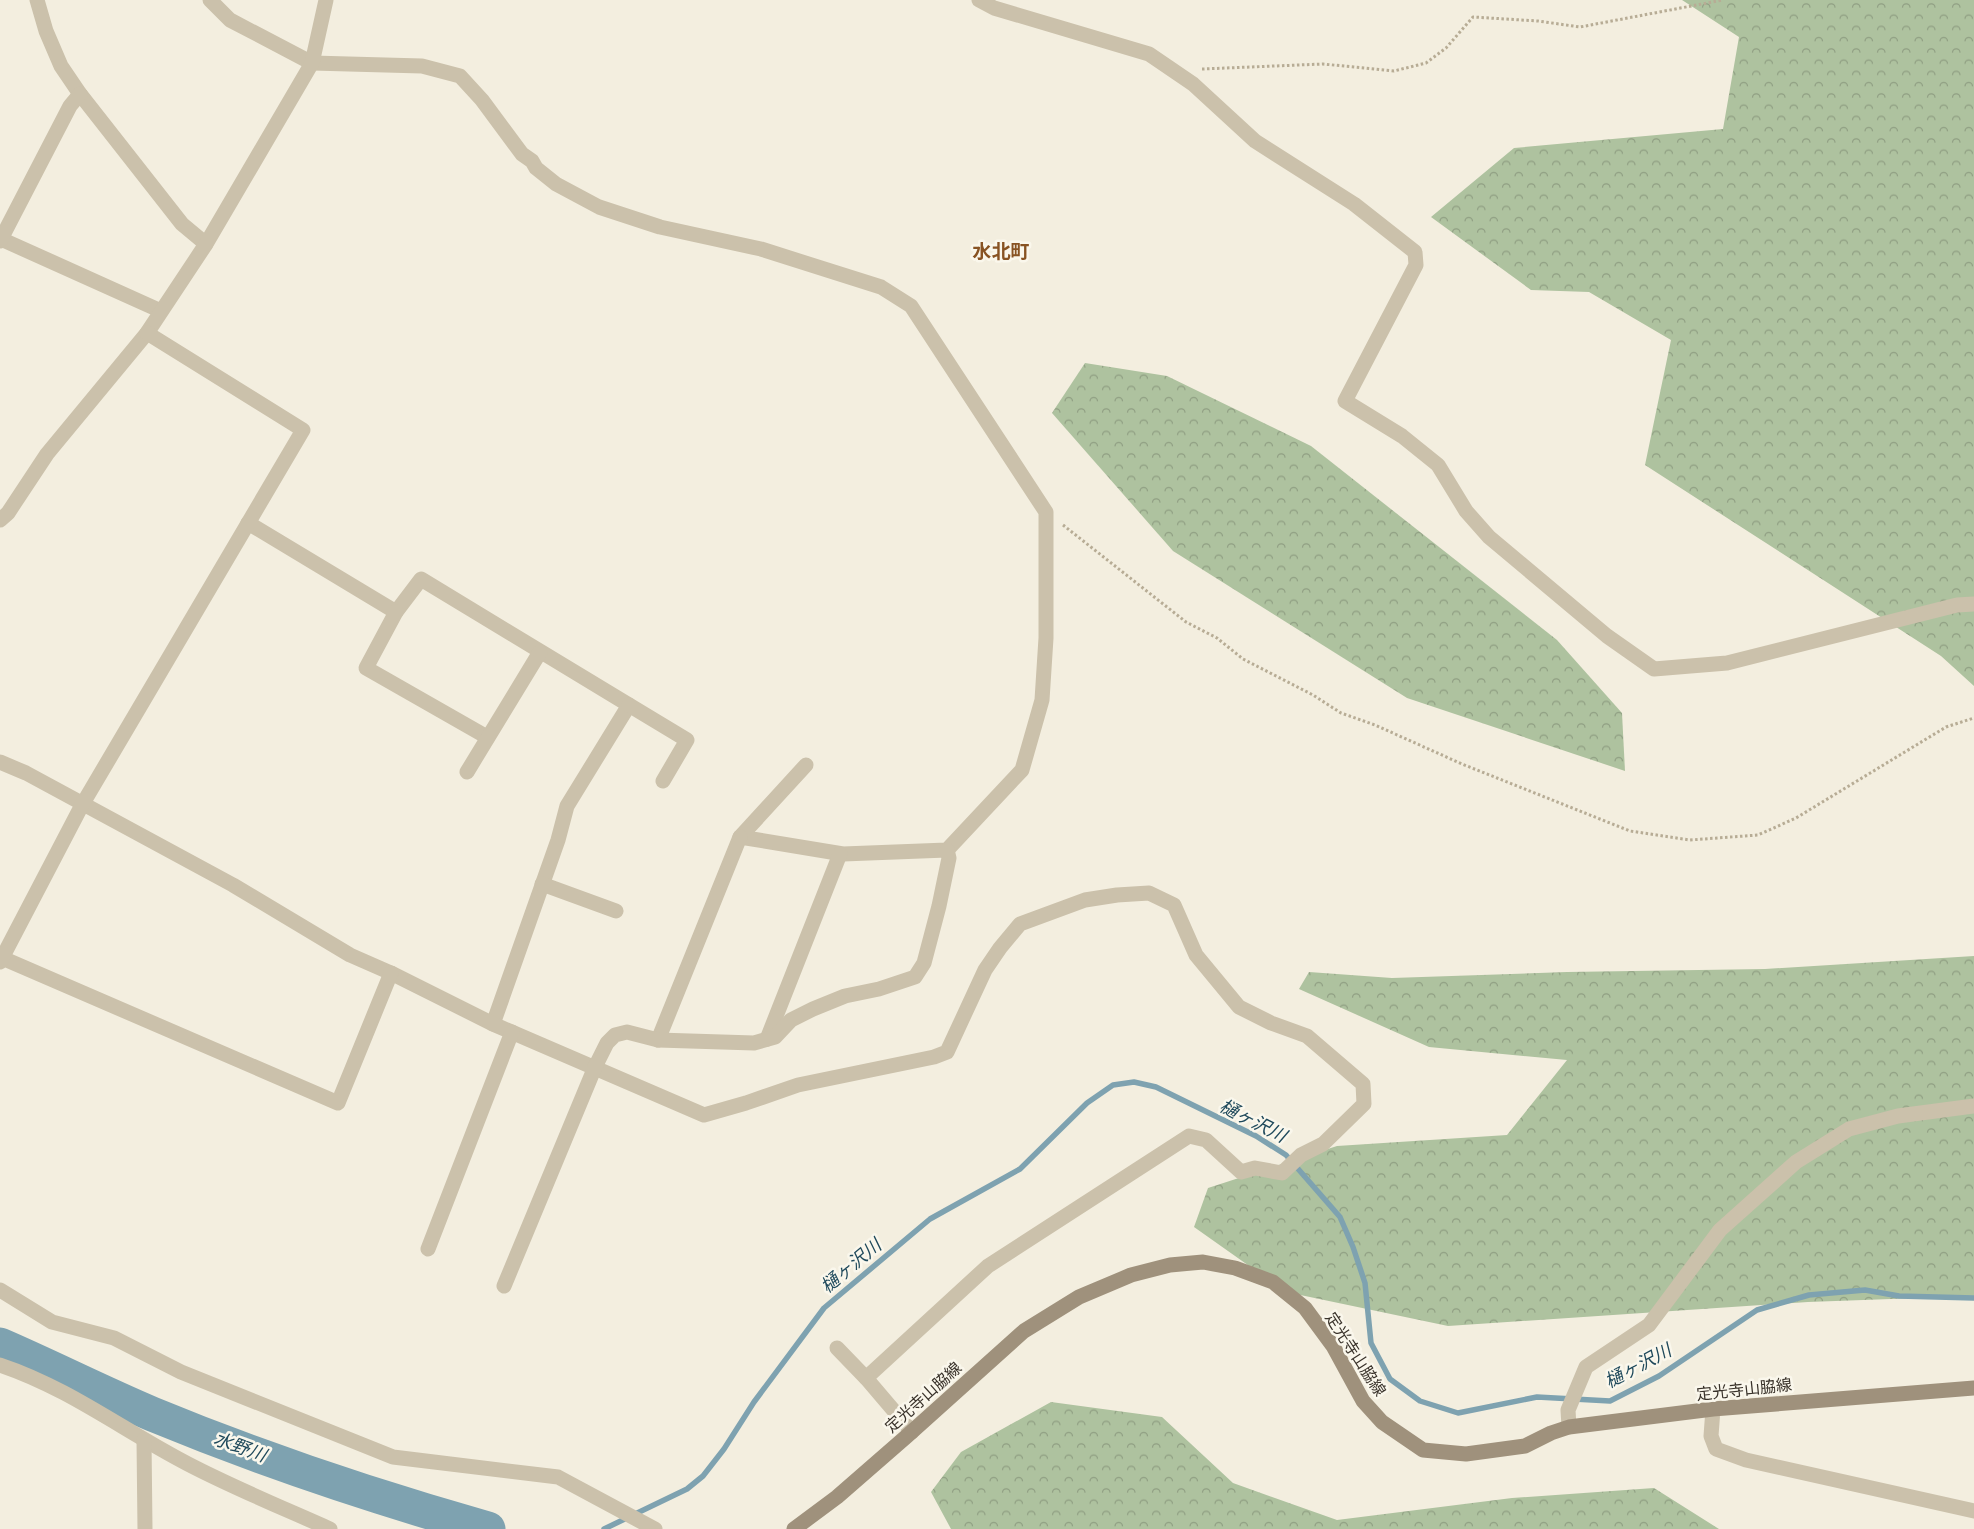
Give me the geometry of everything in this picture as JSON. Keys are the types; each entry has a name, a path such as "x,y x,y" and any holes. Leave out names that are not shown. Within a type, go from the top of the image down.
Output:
{"main road":[{"name":"定光寺山脇線","path":"794,1529 837,1497 1024,1331 1079,1297 1131,1275 1170,1265 1203,1262 1235,1268 1273,1282 1298,1303 1333,1346 1363,1401 1382,1422 1423,1450 1466,1454 1525,1446 1551,1433 1569,1427 1713,1409 1974,1388"}],"street":[{"path":"37,0 46,31 61,66 80,94 182,224 206,244"},
{"path":"210,0 230,20 312,63 422,66 460,76 482,100 522,154 532,161 536,168 556,184 599,207 660,227 761,249 881,287 911,306 1046,512 1046,638 1042,700 1022,770 947,850 840,854 740,837"},
{"path":"0,520 8,513 47,454 147,333 206,244 312,63 326,0"},
{"path":"979,0 994,8 1149,54 1175,70 1255,141 1354,204 1415,252 1416,265 1345,401 1402,436 1438,464 1466,510 1488,537 1607,636 1654,669 1726,663 1957,605 1974,604"},
{"path":"80,94 70,106 0,240 160,311"},
{"path":"147,333 303,430 82,805 1,960 338,1103 391,972"},
{"path":"248,523 396,612"},
{"path":"488,737 366,668 396,612 420,579 687,740 662,781"},
{"path":"467,772 540,652"},
{"path":"493,1024 558,840 567,806 629,705"},
{"path":"0,762 233,885 350,955 391,972 493,1024 704,1114 746,1103 798,1085 934,1057 947,1052 985,970 1020,924 1085,900 1149,893 1174,904 1196,955 1239,1007 1272,1023 1307,1036 1363,1084 1364,1104 1323,1144 1300,1155 1282,1173 1256,1168 1241,1172 1206,1140 1189,1136 988,1266 866,1378"},
{"path":"658,1040 740,837 806,765"},
{"path":"504,1286 595,1068 607,1043 615,1035 627,1032 658,1040 716,1044 754,1043 775,1037 791,1020 845,996 879,989 915,977 924,963 939,906 949,858 947,850"},
{"path":"767,1040 840,854"},
{"path":"542,884 616,911"},
{"path":"428,1248 512,1032"},
{"path":"1569,1427 1568,1410 1578,1380 1586,1367 1649,1325 1720,1230 1796,1162 1849,1129 1898,1116 1974,1106"},
{"path":"0,1290 52,1322 114,1338 182,1372 393,1457 558,1477 653,1527"},
{"path":"837,1348 866,1378 912,1432"},
{"path":"0,1365 36,1378 87,1403 144,1440 189,1465 330,1529"},
{"path":"1713,1409 1711,1436 1716,1449 1746,1460 1974,1511"},
{"path":"144,1440 146,1529"}],"path":[{"path":"1175,70 1323,64 1394,71 1426,63 1446,48 1473,18 1538,21 1580,27 1723,0"},
{"path":"1046,512 1186,622 1217,638 1243,658 1313,695 1341,713 1375,725 1462,764 1630,831 1690,840 1758,834 1796,818 1946,727 1974,718"}],"green space":[{"path":"1682,0 1974,0 1974,686 1941,656 1645,465 1671,340 1589,292 1531,290 1431,217 1514,148 1723,129 1739,37"},
{"path":"1085,363 1167,376 1311,446 1557,640 1622,713 1625,771 1407,698 1173,551 1052,413"},
{"path":"1974,956 1974,1296 1808,1302 1448,1326 1286,1292 1194,1227 1208,1188 1337,1146 1507,1135 1567,1060 1429,1047 1299,989 1309,972 1392,978 1567,972 1765,969"},
{"path":"1051,1402 1162,1417 1233,1483 1337,1520 1512,1498 1654,1488 1719,1529 951,1529 931,1492 961,1452"}],"waterway":[{"name":"樋ヶ沢川","path":"604,1529 687,1489 703,1476 724,1449 754,1402 824,1308 930,1219 1020,1169 1087,1103 1113,1085 1134,1082 1156,1087 1256,1136 1286,1155 1340,1217 1353,1247 1365,1283 1371,1343 1390,1379 1420,1401 1458,1413 1537,1397 1610,1401 1659,1376 1757,1310 1809,1295 1865,1290 1899,1296 1974,1298"},
{"name":"水野川","path":"0,1345 133,1406 193,1431 276,1462 360,1490 488,1529"}],"district":[{"name":"水北町","path":"1001,251"}]}
